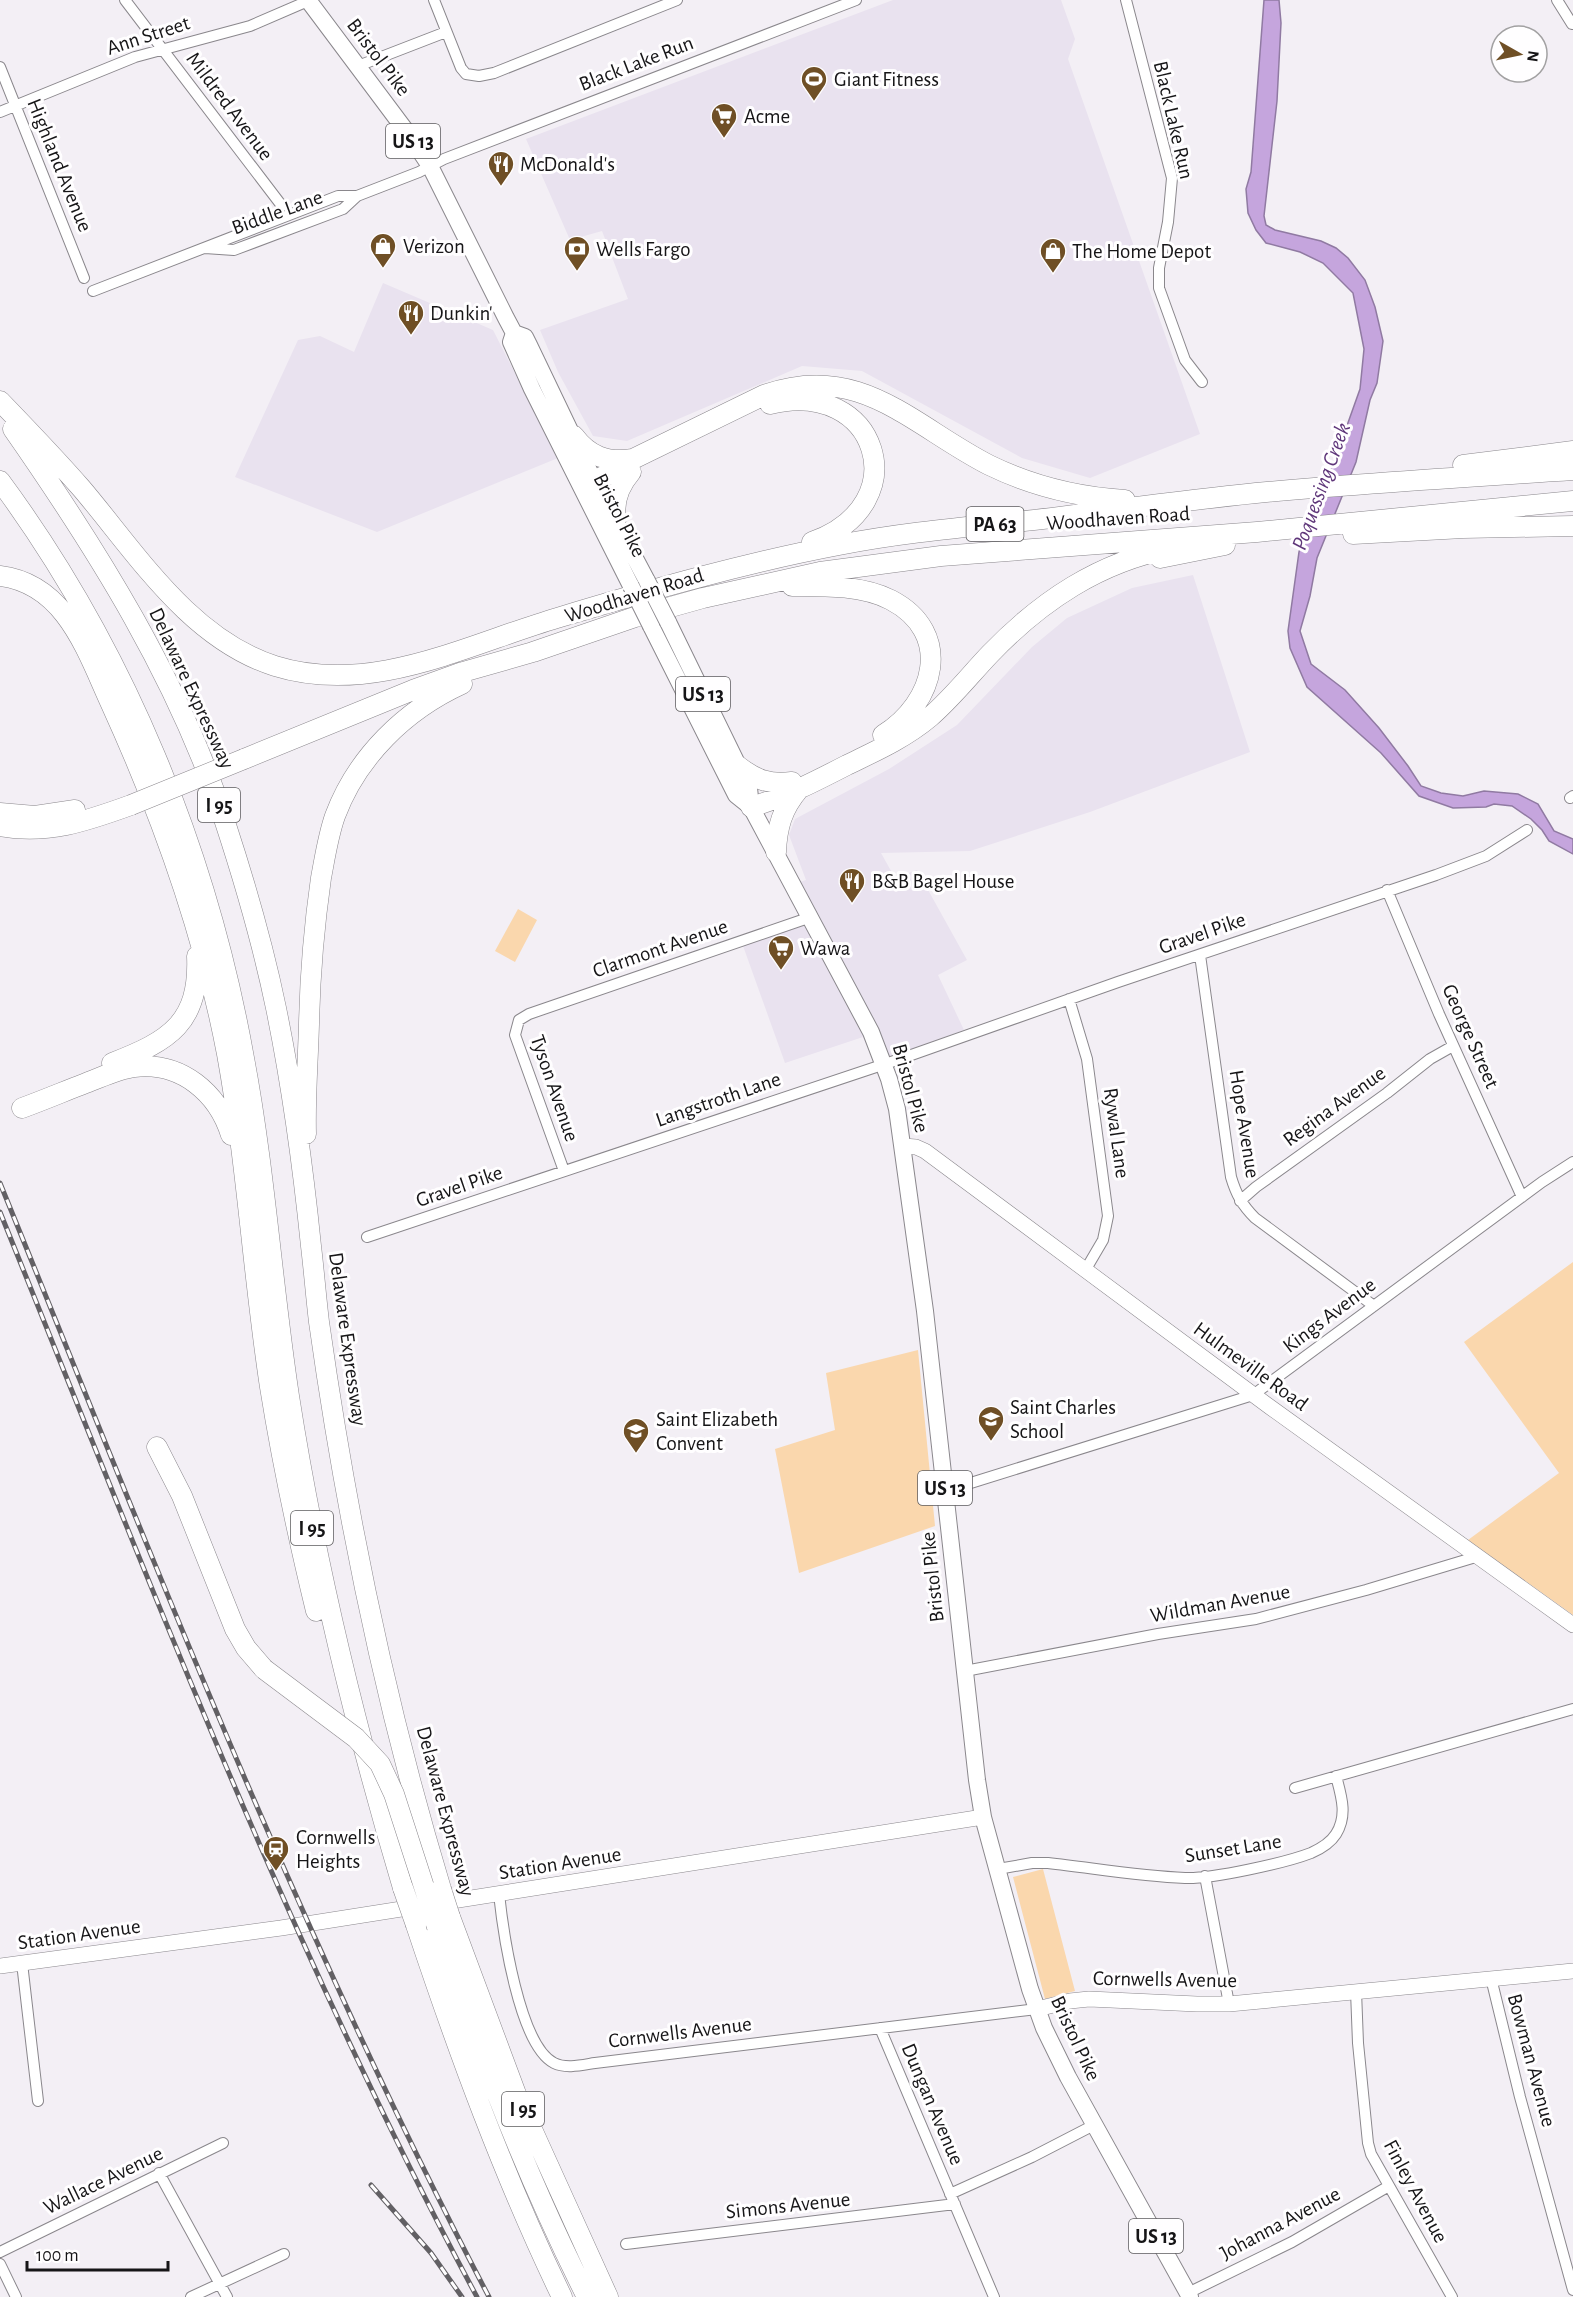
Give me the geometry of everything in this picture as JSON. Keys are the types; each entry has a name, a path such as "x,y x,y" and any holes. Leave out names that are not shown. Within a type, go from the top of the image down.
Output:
{"highway":[{"path":"592,487 764,395 787,388 825,385 850,389 872,396 964,451 1026,481 1081,496 1130,501 1253,494"},
{"path":"616,519 615,506 618,491 632,466 771,404 797,400 815,402 834,406 848,415 861,428 872,451 874,475 872,489 866,502 851,520 836,532 739,568"},
{"path":"0,401 78,485 195,621 234,648 272,665 327,675 369,674 393,670 591,608"},
{"name":"Delaware Expressway","path":"0,412 84,534 118,590 185,719 212,783 249,901 276,1011 312,1247 319,1322 352,1522 420,1819 441,1889 443,1922 516,2094 608,2297"},
{"path":"574,436 584,448 596,456 632,466"},
{"path":"1353,480 1573,451"},
{"name":"Woodhaven Road","path":"591,608 739,568 837,545 920,531 1253,494 1319,483 1573,470"},
{"name":"I 95","path":"0,481 64,577 126,690 167,784 198,870 232,995 248,1080 280,1332 305,1492 339,1652 403,1888 479,2102 562,2297"},
{"path":"1026,481 1079,491 1161,496 1319,483"},
{"name":"Woodhaven Road","path":"533,652 635,617 744,588 820,572 941,556 1257,532 1304,532 1573,502"},
{"path":"1336,529 1573,526"},
{"path":"751,807 890,744 921,724 940,708 1018,627 1060,592 1082,579 1122,562 1159,550 1257,532"},
{"path":"1018,627 1066,597 1119,570 1174,554 1304,532"},
{"path":"0,576 22,581 46,594 60,607 78,633 138,766 189,903 207,967 227,1054 275,1417 300,1544 348,1735 376,1794"},
{"path":"738,766 755,778 768,783 795,786 884,735 904,719 919,702 927,686 931,665 929,648 916,619 904,608 881,596 854,589 814,586 744,588"},
{"path":"242,755 591,608"},
{"path":"312,1247 306,1130 310,985 317,905 326,848 336,815 356,775 387,736 406,718 440,694 533,652"},
{"path":"0,826 32,830 56,828 92,819 129,800 242,755 463,672 533,652"},
{"path":"776,852 781,816 795,786"},
{"path":"0,813 23,816 58,814 129,800"},
{"path":"189,903 197,957 197,977 191,1004 176,1028 148,1049 20,1104 134,1067 162,1068 179,1073 195,1082 215,1101 229,1127 236,1156 243,1214 253,1258"},
{"path":"157,1447 182,1496 235,1629 246,1648 264,1669 356,1738 380,1764 394,1794 443,1922 504,2113 541,2201 587,2297"}],"main road":[{"name":"Bristol Pike","path":"308,0 430,166 514,333 525,337 574,436 631,586 736,795 751,807 776,852 863,1016 884,1064 897,1109 925,1311 976,1780 983,1817 1037,2009 1059,2060 1189,2295"},
{"name":"Bristol Pike","path":"514,333 511,342 514,350 592,487 616,519 668,622 749,788 751,807"}],"street":[{"name":"Mildred Avenue","path":"125,0 282,206"},
{"name":"Ann Street","path":"0,112 135,57 250,26 308,0"},
{"path":"434,0 461,68 466,74 472,76 494,73 677,0"},
{"name":"Black Lake Run","path":"430,166 581,105 856,0"},
{"name":"Black Lake Run","path":"1126,0 1172,178 1168,222 1159,268 1159,288 1185,360 1202,382"},
{"path":"1557,0 1572,24"},
{"path":"358,66 446,32"},
{"name":"Highland Avenue","path":"0,67 84,278"},
{"name":"Biddle Lane","path":"93,291 338,196 357,196 430,166"},
{"name":"Gravel Pike","path":"884,1064 1486,856 1527,830"},
{"name":"George Street","path":"1387,890 1453,1046 1522,1197"},
{"name":"Clarmont Avenue","path":"521,1018 811,917"},
{"name":"Hope Avenue","path":"1200,955 1231,1177 1239,1201 1255,1218 1374,1306"},
{"name":"Rywal Lane","path":"1069,999 1087,1059 1108,1216 1103,1240 1086,1269"},
{"name":"Tyson Avenue","path":"521,1018 517,1023 515,1035 564,1171"},
{"name":"Regina Avenue","path":"1239,1201 1416,1068 1453,1046"},
{"name":"Langstroth Lane","path":"564,1171 884,1064"},
{"name":"Hulmeville Road","path":"903,1146 916,1147 925,1151 1253,1395 1573,1625"},
{"name":"Kings Avenue","path":"945,1491 1253,1395 1573,1162"},
{"name":"Gravel Pike","path":"367,1237 564,1171"},
{"name":"Wildman Avenue","path":"964,1671 1158,1634 1256,1619 1366,1590 1479,1556"},
{"path":"1295,1788 1573,1709"},
{"name":"Sunset Lane","path":"998,1869 1040,1863 1178,1877 1205,1876 1300,1857 1324,1846 1336,1834 1343,1806 1336,1776"},
{"name":"Station Avenue","path":"0,1966 281,1928 983,1817"},
{"path":"1205,1876 1230,2004"},
{"name":"Cornwells Avenue","path":"498,1894 502,1923 518,1993 534,2042 545,2057 560,2065 569,2066 1037,2009 1089,1999 1230,2004 1573,1971"},
{"path":"22,1963 38,2101"},
{"name":"Bowman Avenue","path":"1491,1978 1520,2097 1573,2290"},
{"name":"Finley Avenue","path":"1356,1991 1358,2043 1371,2154 1452,2297"},
{"name":"Dungan Avenue","path":"880,2028 994,2297"},
{"name":"Simons Avenue","path":"626,2244 952,2199 1094,2125"},
{"name":"Wallace Avenue","path":"0,2252 223,2143"},
{"path":"159,2173 227,2297"},
{"name":"Johanna Avenue","path":"1189,2295 1292,2242 1389,2186"},
{"path":"191,2297 284,2254"},
{"path":"0,2264 16,2297"}],"shaded area":[{"path":"893,0 1061,0 1075,39 1068,59 1200,434 1090,478 1022,458 862,371 802,366 627,441 593,436 558,372 540,330 628,299 602,231 570,240 526,139"},
{"path":"1264,0 1279,0 1281,23 1277,101 1264,216 1266,225 1275,230 1321,241 1336,248 1348,258 1365,280 1375,307 1383,341 1377,383 1370,400 1356,462 1317,558 1310,596 1300,631 1311,664 1345,690 1379,728 1421,786 1441,793 1463,796 1484,791 1518,794 1538,804 1554,831 1573,839 1573,854 1549,841 1531,819 1512,806 1494,804 1486,807 1453,808 1419,796 1381,753 1307,687 1290,648 1288,631 1299,552 1313,509 1334,462 1360,389 1364,349 1353,293 1323,263 1300,252 1266,243 1256,230 1248,213 1246,189 1251,172"},
{"path":"383,283 493,330 558,458 377,532 235,477 298,340 320,336 354,352"},
{"path":"1193,575 1250,752 1090,812 970,851 881,853 895,878 917,870 967,960 938,975 964,1030 875,1063 863,1037 785,1063 742,943 803,923 785,887 806,880 789,835 795,819 889,769 957,725 1032,647 1067,618 1132,588"},
{"path":"518,909 537,920 515,962 495,951"},
{"path":"1573,1262 1573,1615 1468,1540 1559,1473 1464,1342"},
{"path":"918,1350 935,1526 799,1573 775,1449 835,1430 826,1373"},
{"path":"1043,1869 1075,1991 1045,1999 1013,1877"}],"railway":[{"path":"0,1183 172,1606 292,1885 354,2024 489,2297"},
{"path":"0,1212 167,1624 283,1897 344,2032 477,2297"},
{"path":"371,2185 431,2253 462,2297"}],"place":[{"name":"Giant Fitness","path":"814,102"},
{"name":"Acme","path":"724,139"},
{"name":"McDonald's","path":"501,187"},
{"name":"Verizon","path":"383,269"},
{"name":"Wells Fargo","path":"577,272"},
{"name":"The Home Depot","path":"1053,274"},
{"name":"Dunkin'","path":"411,336"},
{"name":"B&B Bagel House","path":"852,904"},
{"name":"Wawa","path":"781,971"},
{"name":"Saint Charles School","path":"991,1442"},
{"name":"Saint Elizabeth Convent","path":"636,1454"},
{"name":"Cornwells Heights","path":"276,1872"}],"water label":[{"name":"Poquessing Creek","path":"1320,486"}]}
